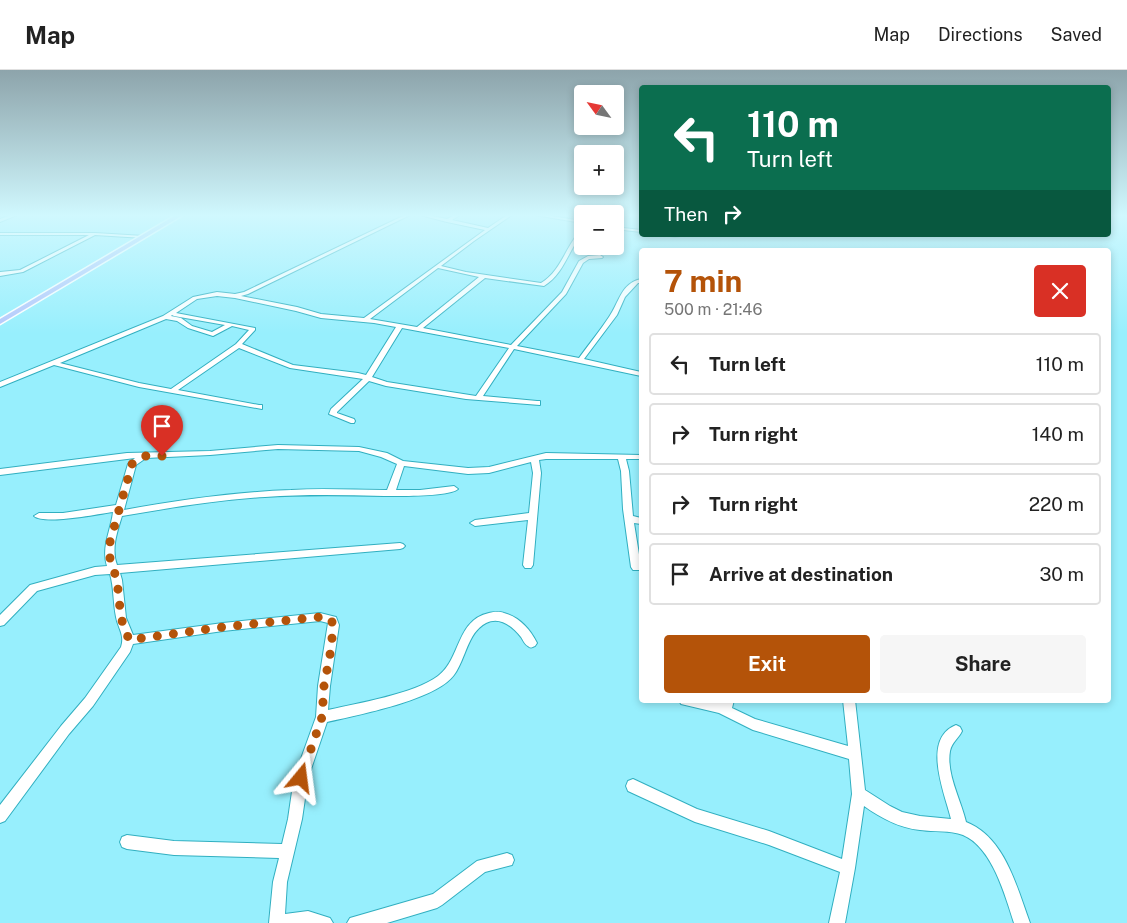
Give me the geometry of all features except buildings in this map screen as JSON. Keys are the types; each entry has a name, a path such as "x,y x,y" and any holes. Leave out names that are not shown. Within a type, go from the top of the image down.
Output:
{"main road":[{"path":"0,322 114,255"}],"street":[{"path":"0,274 22,271 54,255"},
{"path":"235,296 326,255"},
{"path":"366,320 455,255"},
{"path":"439,267 446,271 542,285 547,283 563,265 568,255"},
{"path":"478,398 512,348 564,293 582,262 588,258 600,257"},
{"path":"419,329 483,277"},
{"path":"579,362 614,315 622,296 639,281"},
{"path":"0,385 166,315 195,298 217,294 297,309 321,316 366,320 419,329 560,356 579,362 639,374"},
{"path":"166,315 178,319 190,327 213,334 231,324"},
{"path":"166,315 253,329 238,345 172,391"},
{"path":"351,421 333,414 369,377 400,326"},
{"path":"238,345 292,368 369,377 386,384 478,398 537,403"},
{"path":"54,363 97,376 259,407"},
{"path":"0,472 104,458 172,456 269,447 307,446 369,451 402,463 478,471 534,458 639,457"},
{"path":"0,816 59,737 89,702 126,649 129,640 121,618 110,542 132,464 143,456"},
{"path":"621,457 625,471 627,509 636,567"},
{"path":"528,565 537,474 534,458"},
{"path":"392,492 402,463"},
{"path":"40,516 118,511 193,501 253,496 315,492 433,493 454,489"},
{"path":"476,524 533,516"},
{"path":"630,519 639,521"},
{"path":"0,622 34,588 72,576 113,568 137,569 400,546"},
{"path":"322,717 422,691 443,679 470,630 485,617 500,615 517,624 531,643"},
{"path":"129,640 223,627 328,618 332,620 334,625 324,686 322,717 301,778 288,852 280,882 277,922 308,919 325,923"},
{"path":"710,703 727,705 753,724 854,754"},
{"path":"837,923 848,868 859,794 849,703"},
{"path":"956,731 946,744 943,764 957,809 960,827"},
{"path":"633,786 695,815 769,838 848,868"},
{"path":"859,794 885,812 903,820 960,827 975,834 989,848 1006,882 1022,923"},
{"path":"127,842 174,848 288,852"},
{"path":"355,923 375,919 437,900 482,866 506,860"}],"route":[{"path":"162,456 143,456 132,464 112,530 110,559 117,580 121,618 129,640 223,627 320,617 332,620 334,625 324,686 322,717 318,735 307,757 301,778"}]}
